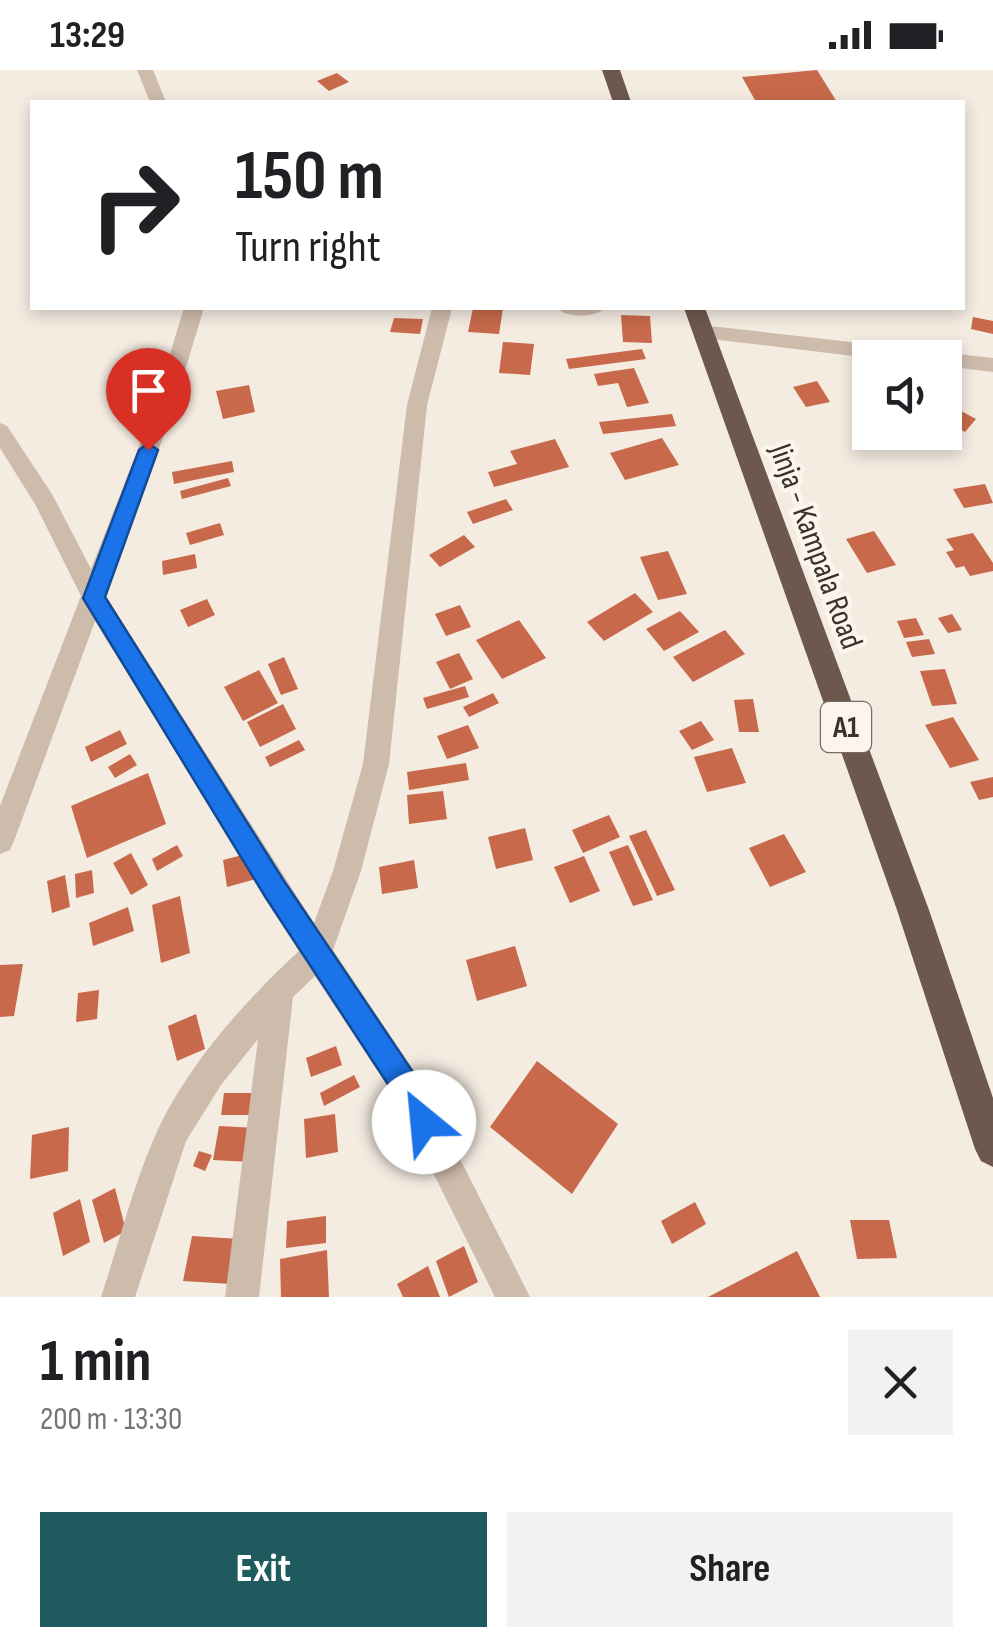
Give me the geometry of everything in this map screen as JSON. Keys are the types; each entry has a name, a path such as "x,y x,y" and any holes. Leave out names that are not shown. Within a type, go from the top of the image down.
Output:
{"highway":[{"path":"611,70 621,100"},
{"name":"Jinja - Kampala Road","path":"698,320 914,910 993,1149"}],"street":[{"path":"145,70 157,100"},
{"path":"0,841 162,413 193,310"},
{"path":"118,1297 173,1132 210,1074 278,990 317,954 348,871 376,764 417,405 441,310"},
{"path":"698,320 852,345"},
{"path":"962,361 993,365"},
{"path":"0,431 44,500 94,598 317,954 409,1091 513,1297"},
{"path":"242,1297 278,990"}],"building":[{"path":"817,70 836,100 755,100 742,77"},
{"path":"337,73 349,82 329,91 317,81"},
{"path":"473,310 503,310 499,334 468,332"},
{"path":"621,315 650,316 652,343 623,342"},
{"path":"973,317 993,321 993,334 971,329"},
{"path":"394,318 423,319 420,334 390,332"},
{"path":"503,342 534,344 530,375 499,373"},
{"path":"642,349 646,359 569,369 566,359"},
{"path":"634,368 649,403 627,407 618,383 598,386 594,374"},
{"path":"817,381 830,402 806,407 793,387"},
{"path":"249,385 255,412 223,419 216,391"},
{"path":"962,411 976,419 965,432 962,430"},
{"path":"672,414 676,426 603,434 599,422"},
{"path":"662,438 679,465 625,480 610,453"},
{"path":"555,439 569,467 494,487 488,472 517,464 510,451"},
{"path":"232,461 234,472 174,484 172,472"},
{"path":"228,478 231,486 182,499 180,491"},
{"path":"985,484 993,503 964,508 953,489"},
{"path":"506,499 513,510 473,524 467,512"},
{"path":"220,523 224,535 190,545 186,533"},
{"path":"874,531 896,565 867,573 846,539"},
{"path":"973,533 993,563 993,571 970,576 964,566 956,568 946,552 954,550 946,539"},
{"path":"464,535 475,547 440,567 429,555"},
{"path":"668,551 687,594 658,600 640,557"},
{"path":"195,554 197,568 163,575 162,561"},
{"path":"635,593 653,612 604,641 587,622"},
{"path":"207,599 215,615 188,627 180,610"},
{"path":"460,605 471,627 446,636 435,614"},
{"path":"680,611 699,632 664,651 646,629"},
{"path":"952,614 962,630 948,633 938,618"},
{"path":"916,618 924,635 904,638 897,621"},
{"path":"519,620 546,658 502,679 476,640"},
{"path":"725,630 745,654 693,682 673,657"},
{"path":"929,639 935,654 912,657 906,642"},
{"path":"459,653 473,679 450,689 436,662"},
{"path":"284,657 298,689 281,695 268,664"},
{"path":"945,669 957,704 932,706 920,671"},
{"path":"259,670 278,703 243,721 224,687"},
{"path":"465,686 469,697 427,709 423,698"},
{"path":"493,693 499,703 469,717 463,707"},
{"path":"753,699 759,732 739,732 734,700"},
{"path":"283,704 296,729 260,747 247,722"},
{"path":"953,717 979,760 950,768 925,725"},
{"path":"701,721 714,740 692,750 679,731"},
{"path":"468,725 479,748 447,759 437,736"},
{"path":"120,730 127,744 91,762 85,747"},
{"path":"299,740 305,750 270,767 265,757"},
{"path":"732,748 746,783 707,792 694,757"},
{"path":"130,754 137,765 115,778 108,767"},
{"path":"466,763 469,780 409,790 407,772"},
{"path":"148,773 166,824 87,858 71,806"},
{"path":"993,777 993,797 979,800 970,782"},
{"path":"443,791 447,819 409,824 407,795"},
{"path":"609,815 620,837 583,853 572,830"},
{"path":"525,828 533,860 496,869 488,837"},
{"path":"646,830 675,890 657,896 629,836"},
{"path":"784,834 806,872 770,887 749,848"},
{"path":"177,845 183,856 157,871 152,859"},
{"path":"628,845 653,900 633,906 609,852"},
{"path":"131,853 148,885 131,895 113,863"},
{"path":"250,853 256,879 227,887 223,860"},
{"path":"584,856 600,891 570,903 554,867"},
{"path":"414,860 418,888 382,894 379,867"},
{"path":"92,870 94,893 76,898 75,874"},
{"path":"65,875 70,907 52,913 47,881"},
{"path":"180,896 190,953 161,963 152,905"},
{"path":"128,907 134,931 93,946 89,923"},
{"path":"515,946 527,986 477,1001 466,960"},
{"path":"23,964 14,1016 0,1017 0,965"},
{"path":"99,990 97,1019 76,1022 78,993"},
{"path":"196,1014 205,1049 177,1061 168,1026"},
{"path":"336,1046 342,1065 311,1077 306,1058"},
{"path":"537,1061 618,1124 572,1194 490,1127"},
{"path":"354,1075 360,1087 324,1106 320,1093"},
{"path":"224,1093 264,1093 261,1115 221,1115"},
{"path":"335,1114 338,1152 306,1158 304,1119"},
{"path":"219,1126 256,1128 250,1162 213,1160"},
{"path":"69,1127 68,1171 30,1179 32,1135"},
{"path":"199,1151 212,1155 205,1171 193,1166"},
{"path":"115,1188 126,1231 104,1243 92,1200"},
{"path":"80,1199 90,1242 63,1256 53,1213"},
{"path":"695,1202 706,1224 672,1244 661,1221"},
{"path":"326,1216 326,1243 286,1248 287,1221"},
{"path":"850,1220 889,1220 897,1258 857,1259"},
{"path":"192,1236 239,1239 231,1284 183,1281"},
{"path":"464,1246 478,1282 449,1297 436,1261"},
{"path":"327,1250 329,1297 281,1297 280,1259"},
{"path":"797,1251 820,1297 708,1297"},
{"path":"428,1266 440,1297 403,1297 397,1284"}],"route":[{"path":"148,450 94,598 275,889 409,1091 424,1122"}]}
